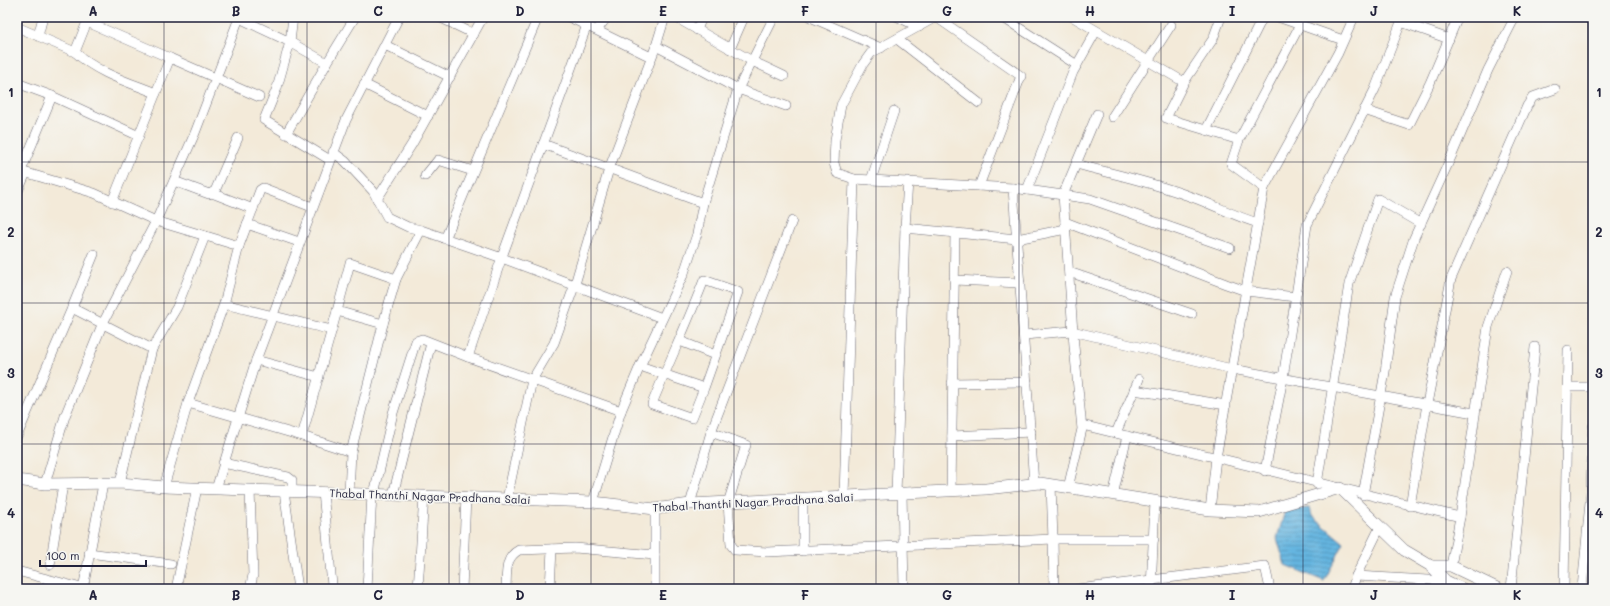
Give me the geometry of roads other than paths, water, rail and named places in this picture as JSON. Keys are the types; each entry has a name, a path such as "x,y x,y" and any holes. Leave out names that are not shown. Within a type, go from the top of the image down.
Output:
{"main road":[{"name":"Thabal Thanthi Nagar Pradhana Salai","path":"17,480 45,484 120,483 164,487 593,502 655,509 690,504 951,491 1034,484 1051,485 1210,510 1259,512 1340,488"},
{"path":"1340,488 1404,550 1431,566 1446,581 1463,589"},
{"path":"1431,566 1451,566 1499,589"}],"street":[{"path":"38,36 43,17"},
{"path":"45,484 65,416 102,325 156,221 174,181 195,133 238,17 290,42 327,63"},
{"path":"293,17 290,42 276,88 264,120 286,134 345,161 373,190 387,217 408,227 502,258 662,318"},
{"path":"286,134 355,17"},
{"path":"216,489 236,418 312,207 346,120 399,17"},
{"path":"439,17 474,34"},
{"path":"377,199 428,116 483,17"},
{"path":"445,239 538,17"},
{"path":"568,17 651,57"},
{"path":"597,30 607,17"},
{"path":"507,499 532,380 554,344 609,169 656,46 665,17"},
{"path":"675,17 752,61 784,76"},
{"path":"697,30 702,17"},
{"path":"730,49 744,17"},
{"path":"593,502 621,411 640,366 684,273 697,234 703,203 738,89 774,17"},
{"path":"810,17 881,48"},
{"path":"898,17 919,27"},
{"path":"979,186 1021,76 936,17 872,53 863,64 841,105 835,140 834,163 837,173 854,179 1013,188 1090,199 1230,248"},
{"path":"1002,17 1077,65"},
{"path":"1073,17 1147,62 1184,82"},
{"path":"1221,17 1213,39 1184,82 1166,118 1239,140"},
{"path":"1206,130 1264,17"},
{"path":"1278,17 1343,40"},
{"path":"1210,510 1216,458 1264,188 1354,17"},
{"path":"1364,110 1409,125 1430,83 1458,17"},
{"path":"1363,495 1395,297 1420,224 1488,70 1515,17"},
{"path":"75,52 88,19 170,58 259,97"},
{"path":"1265,471 1283,378 1307,224 1375,89 1402,20 1449,39"},
{"path":"468,357 502,258 587,25"},
{"path":"1264,188 1231,164 1239,140 1300,25"},
{"path":"1112,117 1171,26"},
{"path":"17,27 75,52 84,61 100,70 156,93"},
{"path":"1027,190 1077,65 1096,31"},
{"path":"897,40 979,103"},
{"path":"385,45 450,77"},
{"path":"656,46 738,89 786,106"},
{"path":"112,202 170,58"},
{"path":"17,83 52,96 139,136"},
{"path":"364,84 428,116"},
{"path":"1410,506 1427,404 1451,279 1527,106 1533,97 1555,90"},
{"path":"17,193 21,172 52,96"},
{"path":"871,180 894,111"},
{"path":"1068,488 1082,424 1072,331 1063,195 1097,114"},
{"path":"212,193 215,192 238,138"},
{"path":"543,144 703,203"},
{"path":"425,176 438,160 473,171"},
{"path":"1076,164 1185,194 1227,211 1242,219 1258,223"},
{"path":"21,172 94,193 156,221 239,246"},
{"path":"844,496 854,179"},
{"path":"174,181 209,194 212,193 253,209"},
{"path":"904,589 903,547 899,494 905,228 908,182"},
{"path":"164,487 188,403 224,304 239,246 260,190 263,188 312,207"},
{"path":"1013,188 1034,484"},
{"path":"1317,484 1348,284 1378,199 1420,224"},
{"path":"690,504 711,432 792,221"},
{"path":"247,224 299,242"},
{"path":"905,228 1017,239 1065,225 1246,290 1295,297"},
{"path":"349,493 351,452 383,324 396,279 420,230"},
{"path":"951,491 954,233"},
{"path":"120,483 152,349 177,307 205,236"},
{"path":"17,436 94,254"},
{"path":"302,436 350,263 396,279"},
{"path":"1069,272 1192,314"},
{"path":"1451,566 1460,517 1474,413 1488,326 1507,272"},
{"path":"704,280 738,292 692,418 652,404 664,374 680,341 704,280"},
{"path":"954,280 1020,283"},
{"path":"224,304 332,330"},
{"path":"72,308 102,325 152,349"},
{"path":"337,311 383,324"},
{"path":"1024,334 1072,331 1232,369 1474,413"},
{"path":"368,589 373,494 393,413 414,343 418,339 422,339 468,357 621,411"},
{"path":"680,341 715,355"},
{"path":"392,495 431,343"},
{"path":"1511,589 1535,347"},
{"path":"1564,589 1568,350"},
{"path":"256,360 319,377"},
{"path":"640,366 704,388"},
{"path":"1116,433 1139,379"},
{"path":"952,383 1027,382"},
{"path":"1568,387 1593,387"},
{"path":"1134,390 1226,405"},
{"path":"188,403 302,436 351,452"},
{"path":"1082,424 1317,484 1340,488 1363,495 1460,517"},
{"path":"1582,589 1591,491 1593,427"},
{"path":"711,432 746,445 728,503 731,545 735,550 767,552 1053,539 1154,539"},
{"path":"952,436 1031,432"},
{"path":"1113,495 1127,436"},
{"path":"223,463 288,477 292,480 288,491 298,589"},
{"path":"50,565 63,484"},
{"path":"17,571 84,589 89,553 103,484"},
{"path":"1051,485 1054,589"},
{"path":"176,589 197,488"},
{"path":"250,490 253,575 250,589"},
{"path":"323,492 332,585"},
{"path":"418,589 424,496"},
{"path":"462,589 466,497"},
{"path":"803,499 803,550"},
{"path":"1151,589 1155,501"},
{"path":"655,509 655,589"},
{"path":"1352,589 1356,576 1380,527"},
{"path":"506,589 507,562 512,554 519,550 575,548 655,555"},
{"path":"550,589 552,549"},
{"path":"89,553 171,564"},
{"path":"1078,589 1152,578 1265,566 1270,589"},
{"path":"1356,576 1446,581"}],"water":[{"path":"1309,508 1312,516 1344,543 1324,581 1285,565 1277,538 1285,511"}]}
